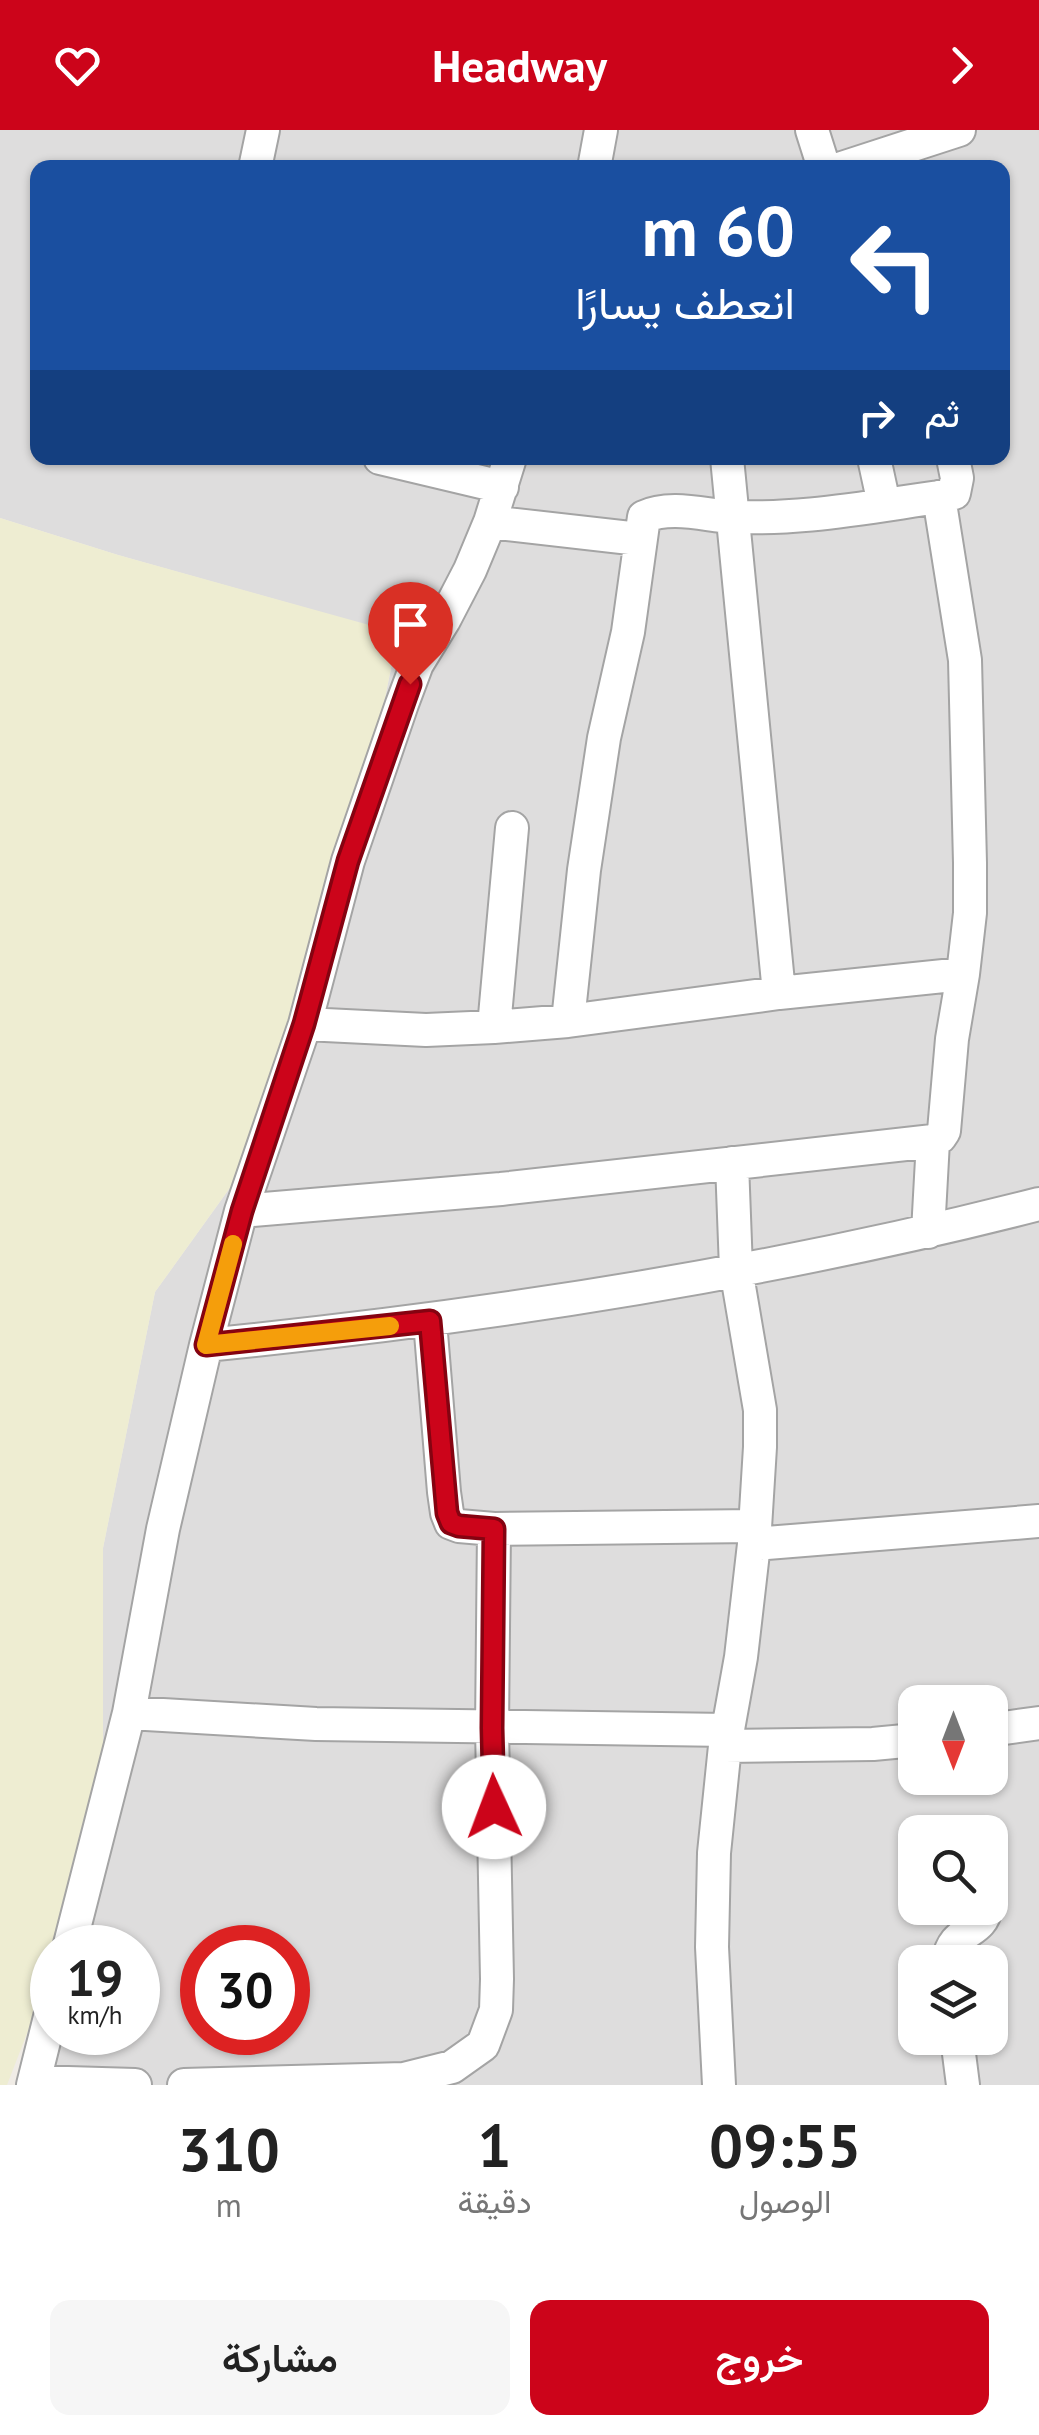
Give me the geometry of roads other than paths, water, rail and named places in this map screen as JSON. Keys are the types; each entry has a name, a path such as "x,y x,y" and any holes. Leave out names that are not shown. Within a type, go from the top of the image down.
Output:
{"street":[{"path":"256,160 263,130"},
{"path":"595,160 601,130"},
{"path":"812,130 821,160"},
{"path":"867,160 959,130"},
{"path":"75,1925 129,1713 163,1529 206,1345 242,1211 304,1024 348,861 417,664 461,587 490,522 506,472 443,465"},
{"path":"728,465 779,993"},
{"path":"876,465 884,504"},
{"path":"568,1021 604,738 628,632 644,516 668,511 733,516 799,514 939,498 954,493 954,465"},
{"path":"242,1211 500,1189 940,1138 944,1132 952,1039 970,913 970,863 964,660 939,498"},
{"path":"490,522 640,539"},
{"path":"494,1027 512,828"},
{"path":"304,1024 426,1030 494,1027 963,974"},
{"path":"928,1232 933,1141"},
{"path":"719,2085 712,1947 714,1854 726,1738 741,1657 760,1448 760,1410 736,1269 732,1162"},
{"path":"206,1345 430,1321 603,1294 928,1232 1039,1204"},
{"path":"430,1321 447,1513 451,1523 459,1526 754,1535 1039,1522"},
{"path":"184,2085 404,2079 452,2068 484,2045 496,2010 494,1529"},
{"path":"129,1713 316,1724 873,1744 898,1742"},
{"path":"1008,1727 1039,1723"},
{"path":"953,1945 978,1925"},
{"path":"40,2055 33,2083 135,2085"},
{"path":"959,2055 963,2085"}]}
